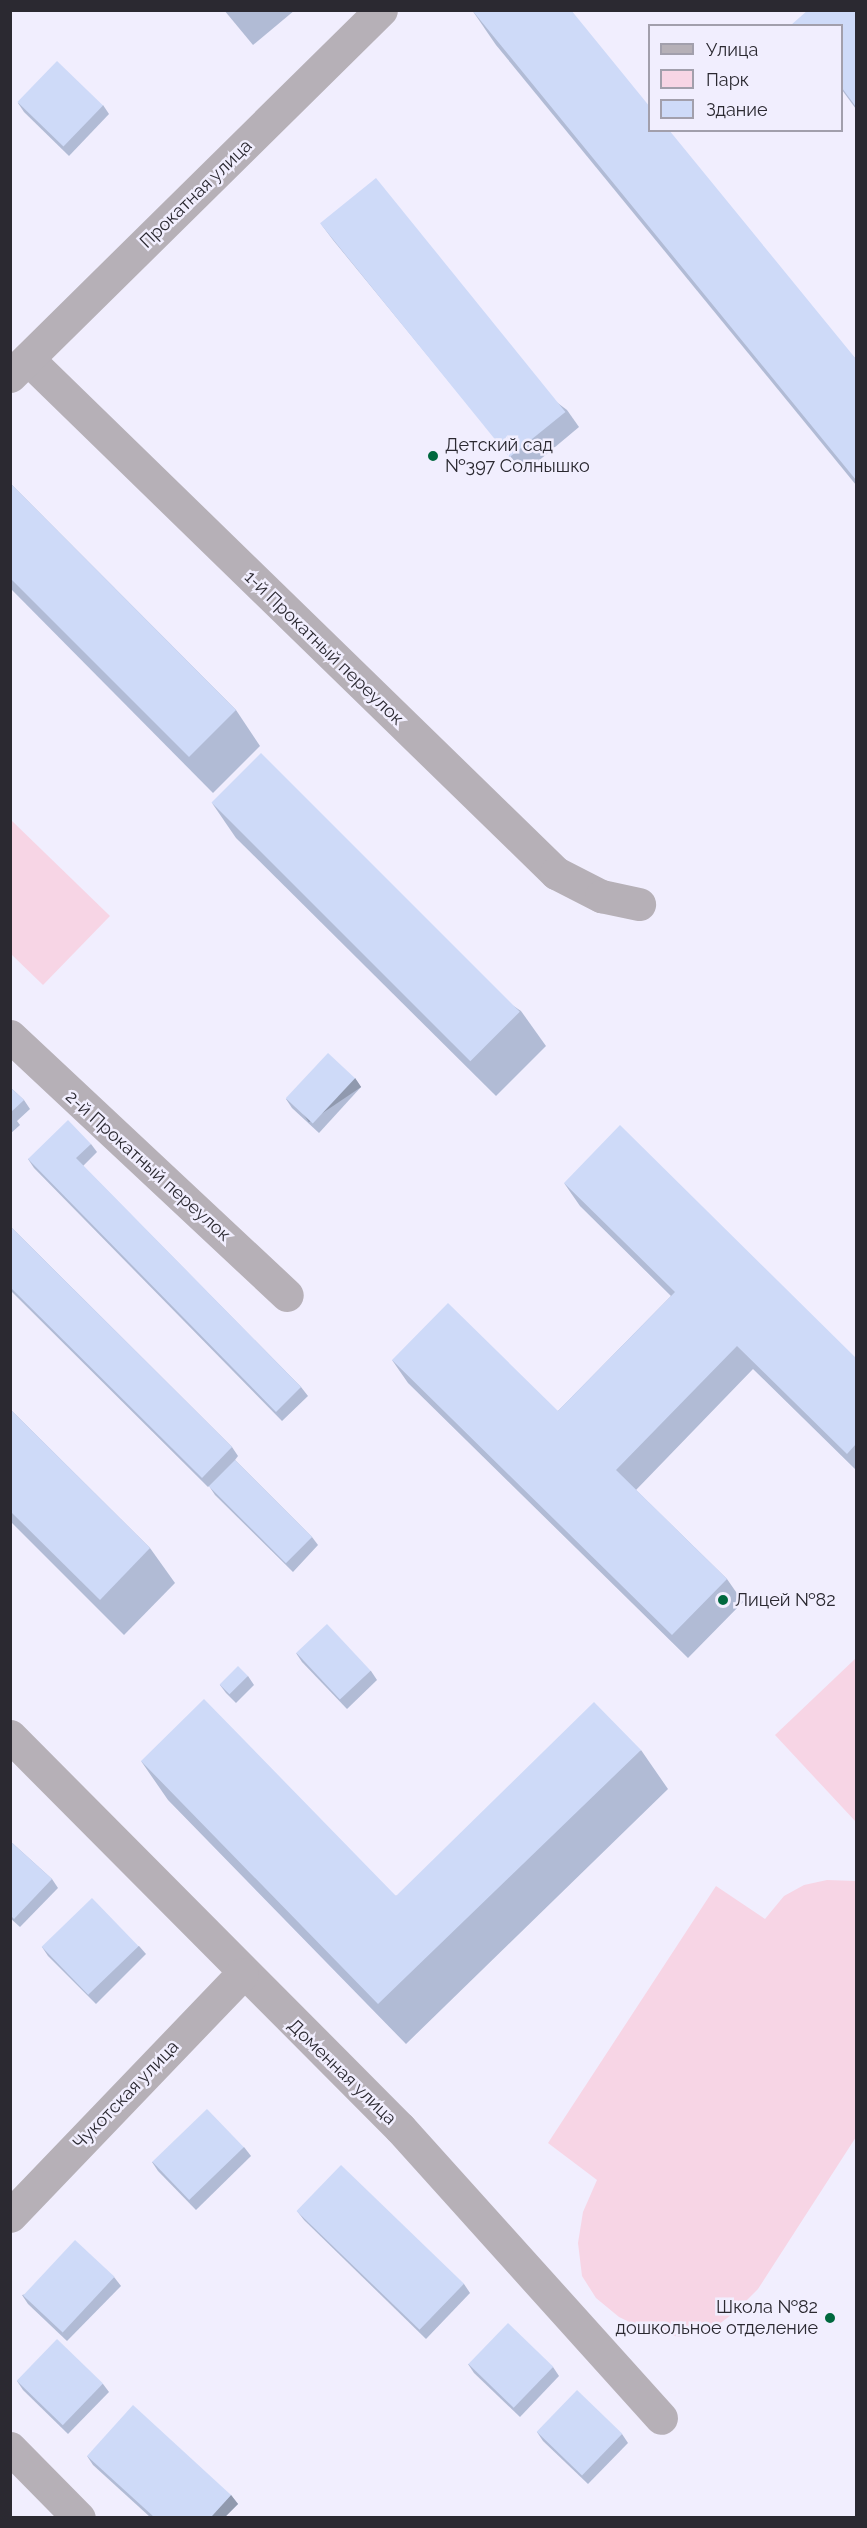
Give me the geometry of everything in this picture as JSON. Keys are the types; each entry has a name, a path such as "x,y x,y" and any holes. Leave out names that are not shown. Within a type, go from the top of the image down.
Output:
{"street":[{"name":"Прокатная улица","path":"19,367 381,10"},
{"name":"1-й Прокатный переулок","path":"19,367 556,873 601,896 639,904"},
{"name":"2-й Прокатный переулок","path":"10,1035 286,1295"},
{"name":"Доменная улица","path":"10,1736 242,1974 400,2128 662,2418"},
{"name":"Чукотская улица","path":"10,2217 242,1974"},
{"path":"10,2448 79,2517"}],"green space":[{"path":"11,820 110,916 43,985 11,954"},
{"path":"856,1658 856,1822 775,1735"},
{"path":"827,1880 856,1881 856,2137 758,2289 735,2312 714,2328 680,2337 648,2331 619,2317 596,2298 582,2276 578,2243 583,2212 597,2180 548,2143 716,1886 765,1919 784,1896 804,1885"}],"building":[{"path":"472,10 571,10 648,105 648,132 671,132 856,359 856,480"},
{"path":"808,10 856,10 856,107 843,89 843,24 792,24"},
{"path":"57,61 103,105 63,146 17,102"},
{"path":"376,178 565,412 509,457 320,223"},
{"path":"10,483 236,710 189,757 10,578"},
{"path":"261,753 520,1012 470,1061 212,802"},
{"path":"328,1053 355,1078 313,1124 286,1098"},
{"path":"10,1087 24,1100 10,1113"},
{"path":"68,1120 91,1144 76,1158 301,1387 276,1412 28,1159"},
{"path":"620,1125 856,1358 856,1444 847,1454 737,1346 616,1470 727,1579 672,1635 392,1360 448,1303 558,1411 675,1292 564,1183"},
{"path":"10,1226 232,1447 202,1478 10,1287"},
{"path":"10,1409 150,1548 100,1600 10,1511"},
{"path":"235,1460 312,1537 286,1563 209,1486"},
{"path":"327,1624 371,1671 340,1699 296,1653"},
{"path":"238,1666 248,1676 230,1694 220,1684"},
{"path":"204,1699 396,1896 594,1702 641,1750 378,2004 141,1761"},
{"path":"10,1841 52,1879 14,1919 10,1915"},
{"path":"92,1898 139,1946 88,1995 42,1947"},
{"path":"207,2109 244,2147 189,2200 152,2162"},
{"path":"341,2165 464,2284 420,2330 297,2211"},
{"path":"75,2240 114,2277 63,2332 23,2296"},
{"path":"508,2323 553,2367 514,2408 468,2364"},
{"path":"57,2339 103,2383 63,2425 17,2381"},
{"path":"577,2390 622,2434 582,2475 537,2432"},
{"path":"133,2405 231,2495 211,2517 154,2517 87,2456"}],"place":[{"name":"Детский сад №397 Солнышко","path":"433,456"},
{"name":"Лицей №82","path":"723,1600"},
{"name":"Школа №82 дошкольное отделение","path":"830,2318"}]}
